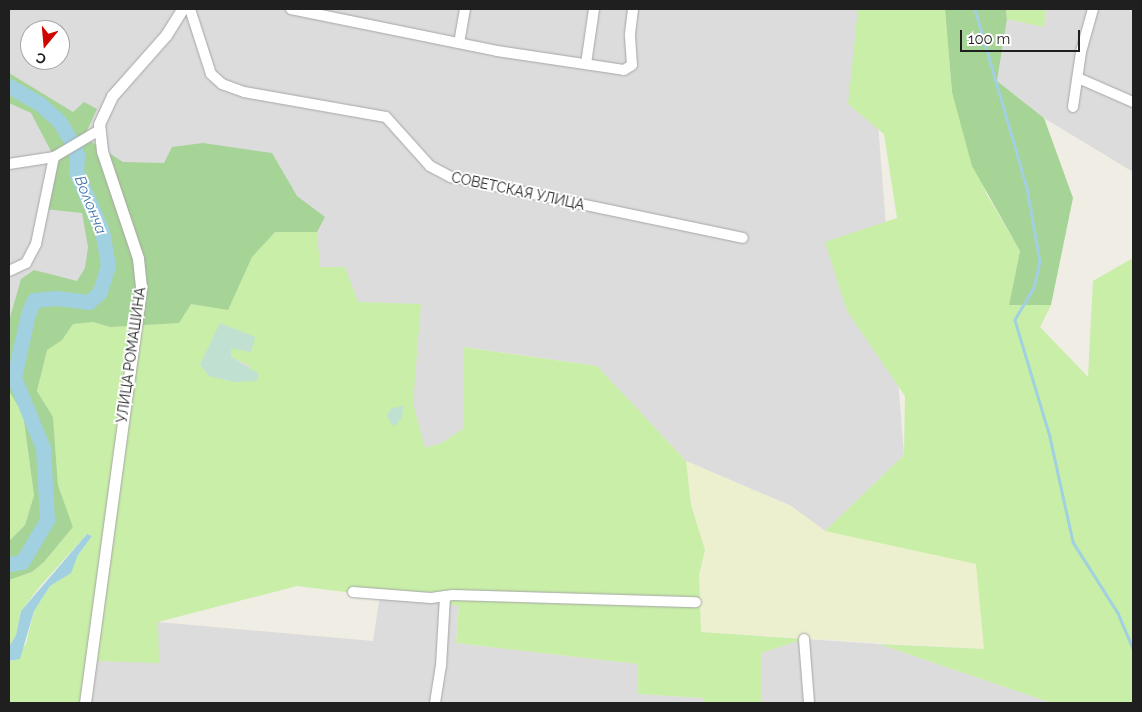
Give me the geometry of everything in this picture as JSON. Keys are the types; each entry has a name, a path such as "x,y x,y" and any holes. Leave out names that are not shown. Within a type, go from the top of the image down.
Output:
{"street":[{"path":"9,164 54,158 72,144 98,131 101,114 108,101 166,35 182,9"},
{"name":"СОВЕТСКАЯ УЛИЦА","path":"190,9 211,74 222,84 244,92 386,117 430,166 451,177 742,238"},
{"path":"291,9 459,43 619,69 629,69 632,65 630,34 633,9"},
{"path":"459,43 465,9"},
{"path":"586,64 594,9"},
{"path":"1073,107 1093,9"},
{"path":"1078,78 1133,102"},
{"name":"УЛИЦА РОМАШИНА","path":"85,703 141,287 138,258 98,131"},
{"path":"9,271 26,263 36,244 54,158"},
{"path":"353,592 431,598 445,596 696,602"},
{"path":"434,703 441,666 445,596"},
{"path":"804,639 809,703"}],"shaded area":[{"path":"9,9 869,9 904,455 825,531 791,506 686,461 597,366 464,347 464,428 442,443 391,460 9,373"},
{"path":"1046,9 1133,9 1133,172 1044,118 997,81 1007,19 1044,27"},
{"path":"380,595 459,606 456,643 638,664 638,694 703,698 705,703 85,703 92,661 158,662 158,622 373,641"},
{"path":"804,639 879,644 1052,703 761,703 761,653"}],"green space":[{"path":"858,9 945,9 952,92 986,193 1020,251 1009,305 1051,305 1040,327 1088,377 1093,281 1133,258 1133,703 1052,703 879,644 984,649 976,564 825,531 904,455 905,396 847,311 825,242 897,218 884,134 848,104"},
{"path":"945,9 1006,9 1007,19 997,81 1044,118 1073,198 1051,305 1009,305 1020,251 972,166 952,92"},
{"path":"1006,9 1046,9 1044,27 1007,19"},
{"path":"9,73 73,112 84,102 97,109 84,137 123,162 164,163 172,147 203,143 272,153 297,196 325,217 317,232 275,232 252,257 228,310 191,304 179,323 110,327 93,322 73,324 62,340 47,350 37,391 53,417 58,485 73,527 44,562 32,572 9,580 9,541 25,525 34,495 23,414 9,391 9,321 21,279 34,270 77,281 85,268 88,247 82,213 44,209 54,157 31,113 9,103"},
{"path":"275,232 317,232 320,267 345,267 358,302 421,304 413,403 425,448 442,443 464,428 463,347 597,366 686,461 691,505 705,550 699,575 701,632 804,639 761,653 761,703 705,703 703,698 638,694 638,664 456,643 459,606 297,586 158,622 159,663 93,661 85,703 9,703 9,661 13,661 26,644 34,611 50,586 70,573 78,555 92,536 87,534 41,585 21,611 16,635 9,647 9,580 32,572 44,562 73,527 58,485 53,417 37,391 47,350 62,340 73,324 93,322 110,327 179,323 191,304 228,310 252,256","holes":["255,337 251,352 231,348 231,357 250,366 235,382 210,376 200,365 207,350"]},
{"path":"220,323 255,337 251,352 231,348 231,357 259,374 257,381 235,382 209,376 200,365"},
{"path":"9,391 23,414 34,495 25,525 9,541"},
{"path":"403,406 402,418 395,426 391,424 387,415 392,408"},
{"path":"686,461 791,506 825,531 977,560 984,649 701,632 699,575 705,550 691,505"}],"water":[{"path":"87,534 92,536 78,555 71,573 50,586 34,611 20,659 9,661 9,647 16,635 21,611"}],"waterway":[{"path":"975,9 1027,188 1040,262 1034,288 1015,320 1050,437 1073,542 1118,613 1133,649"},
{"name":"Волонча","path":"9,86 40,104 59,121 73,144 77,155 76,172 102,231 108,265 100,292 89,302 57,298 34,300 28,314 14,377 43,448 47,520 22,562 9,564"}]}
